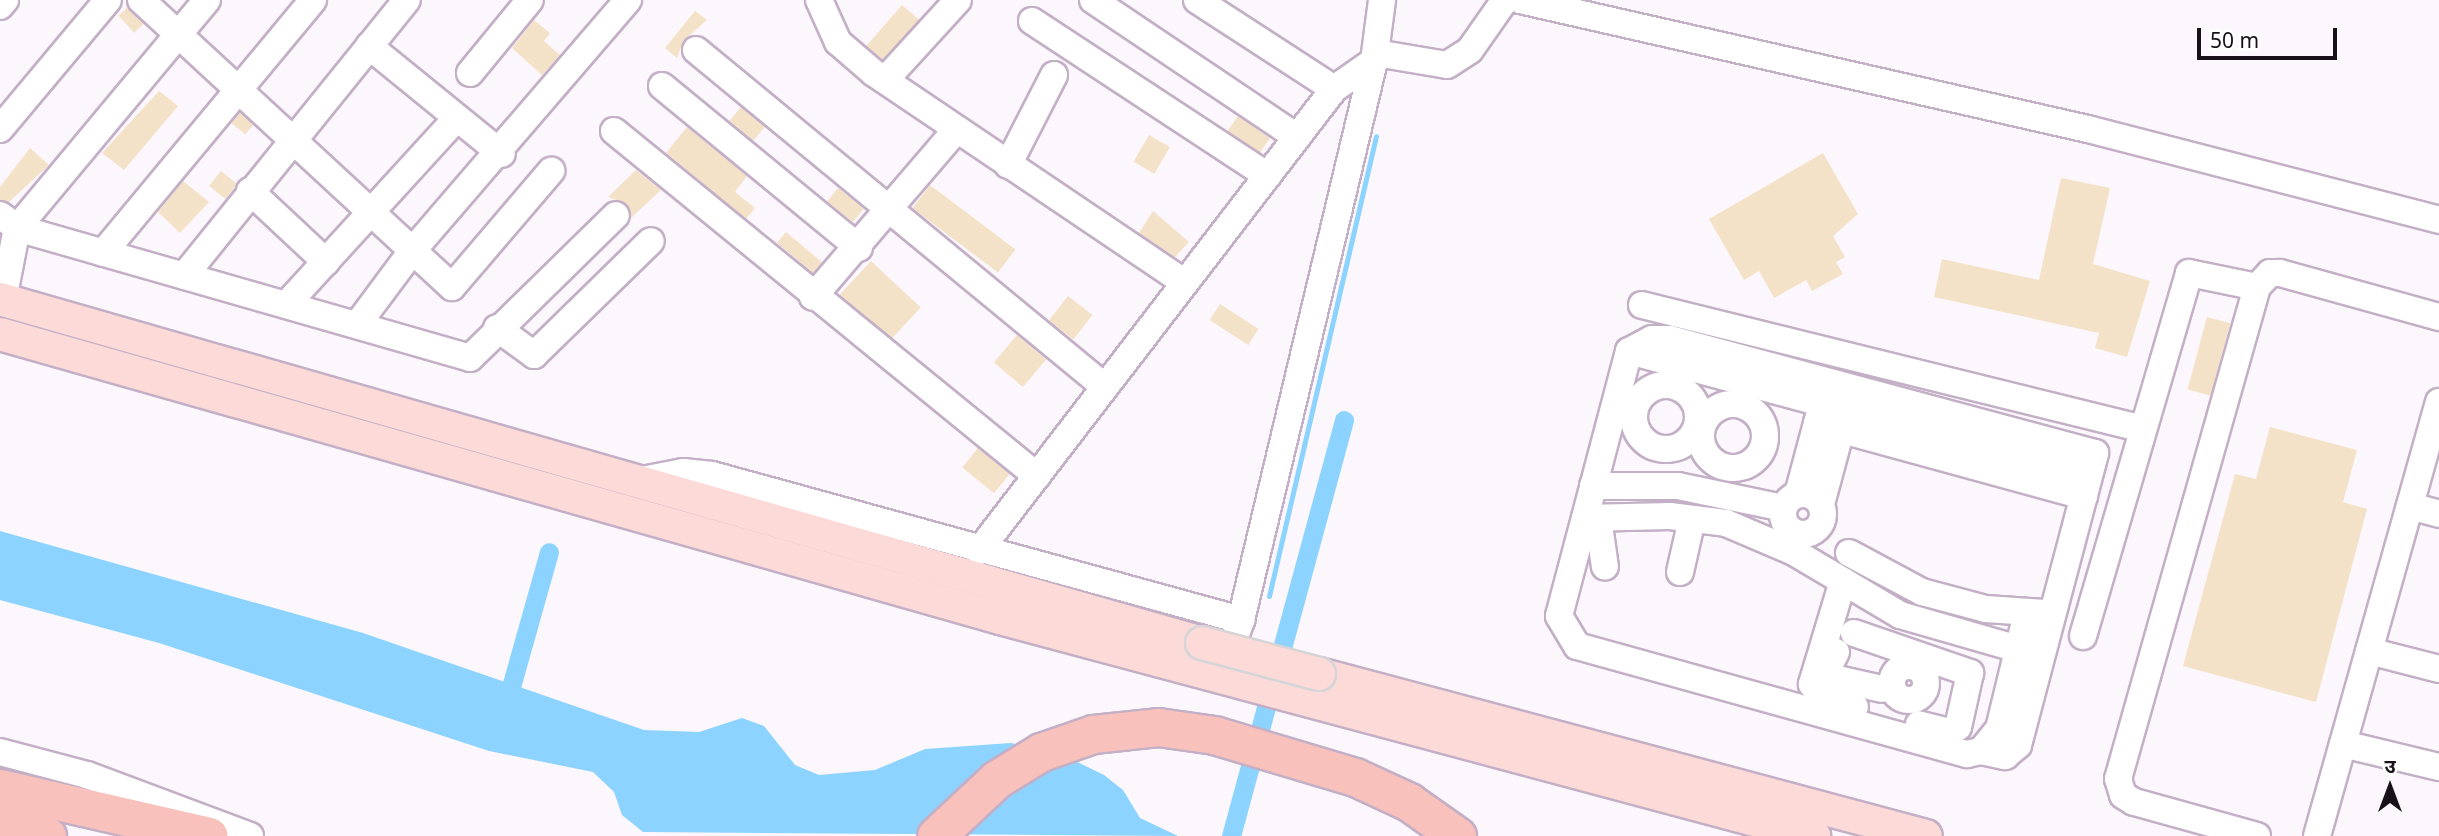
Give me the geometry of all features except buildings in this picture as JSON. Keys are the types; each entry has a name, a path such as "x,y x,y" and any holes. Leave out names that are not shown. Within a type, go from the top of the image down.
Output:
{"highway":[{"path":"936,836 997,779 1041,752 1093,734 1158,727 1214,735 1355,777 1401,797 1457,836"},
{"path":"0,788 80,810 209,836"},
{"path":"0,823 47,836"}],"main road":[{"path":"1,299 1202,643 1926,836"},
{"path":"0,334 1293,697 1814,836"}],"street":[{"path":"0,6 5,0"},
{"path":"0,129 108,0"},
{"path":"141,0 374,211 452,287 551,171"},
{"path":"1,299 10,238 207,0"},
{"path":"103,253 313,0"},
{"path":"184,276 292,137 407,0"},
{"path":"357,325 413,250 502,154 628,0"},
{"path":"819,0 838,42 885,79 1185,284"},
{"path":"885,79 958,0"},
{"path":"1093,0 1297,137"},
{"path":"1197,0 1335,89"},
{"path":"1172,663 1224,661 1241,620 1382,48 1382,0"},
{"path":"979,551 1335,89 1382,48 1452,57 1505,0"},
{"path":"1520,0 2088,129 2439,220"},
{"path":"470,73 528,1"},
{"path":"1032,21 1268,176"},
{"path":"369,46 502,154"},
{"path":"696,50 1105,387"},
{"path":"1008,164 1054,75"},
{"path":"662,86 859,248"},
{"path":"286,305 457,118"},
{"path":"813,297 892,213 956,130"},
{"path":"614,131 813,297 1037,476"},
{"path":"250,191 326,262"},
{"path":"10,238 103,253 470,358 497,328 616,215"},
{"path":"497,328 534,355 651,241"},
{"path":"2083,636 2189,273 2257,288"},
{"path":"2257,836 2134,802 2118,789 2118,779 2257,288 2270,273 2280,273 2439,317"},
{"path":"1642,304 2143,429"},
{"path":"1742,370 1752,332"},
{"path":"1629,351 1742,370 1834,406 2086,485 2040,613 2018,745 2005,756 1981,751 1967,754 1752,699 1577,646 1559,616 1591,518 1605,486 1629,351"},
{"path":"1605,486 1653,446 1674,447 1700,428 1696,406 1684,390 1653,387 1635,411 1638,432 1653,446"},
{"path":"2317,836 2410,506 2435,428 2439,402"},
{"path":"1834,406 1799,519 1820,564 1876,601 1957,636 2018,649"},
{"path":"634,481 683,472 712,475 979,551 1241,620"},
{"path":"1605,486 1678,486 1843,529 1849,553 1922,592 2040,613"},
{"path":"2410,506 2439,514"},
{"path":"1591,518 1692,519 1752,531 1799,519"},
{"path":"1591,518 1605,568"},
{"path":"1680,572 1692,519"},
{"path":"1820,564 1834,564 1849,553"},
{"path":"1843,581 1812,675 1822,698 1953,731 1970,673 1932,674 1884,643 1854,633"},
{"path":"1876,601 1854,633 1830,660 1824,676 1885,697 1884,643"},
{"path":"1981,751 1999,729 2018,649 2040,613"},
{"path":"2369,651 2439,669"},
{"path":"2343,744 2439,767"},
{"path":"0,752 87,775 250,836"}],"water":[{"path":"0,531 363,633 644,730 699,732 742,718 764,726 795,765 819,775 875,770 925,749 1011,743 1067,757 1104,775 1123,790 1140,818 1178,836 643,832 622,815 614,792 593,772 489,751 159,643 0,600"}],"waterway":[{"path":"1269,596 1376,136"},
{"path":"1231,836 1344,420"},
{"path":"499,707 511,687 549,552"}]}
